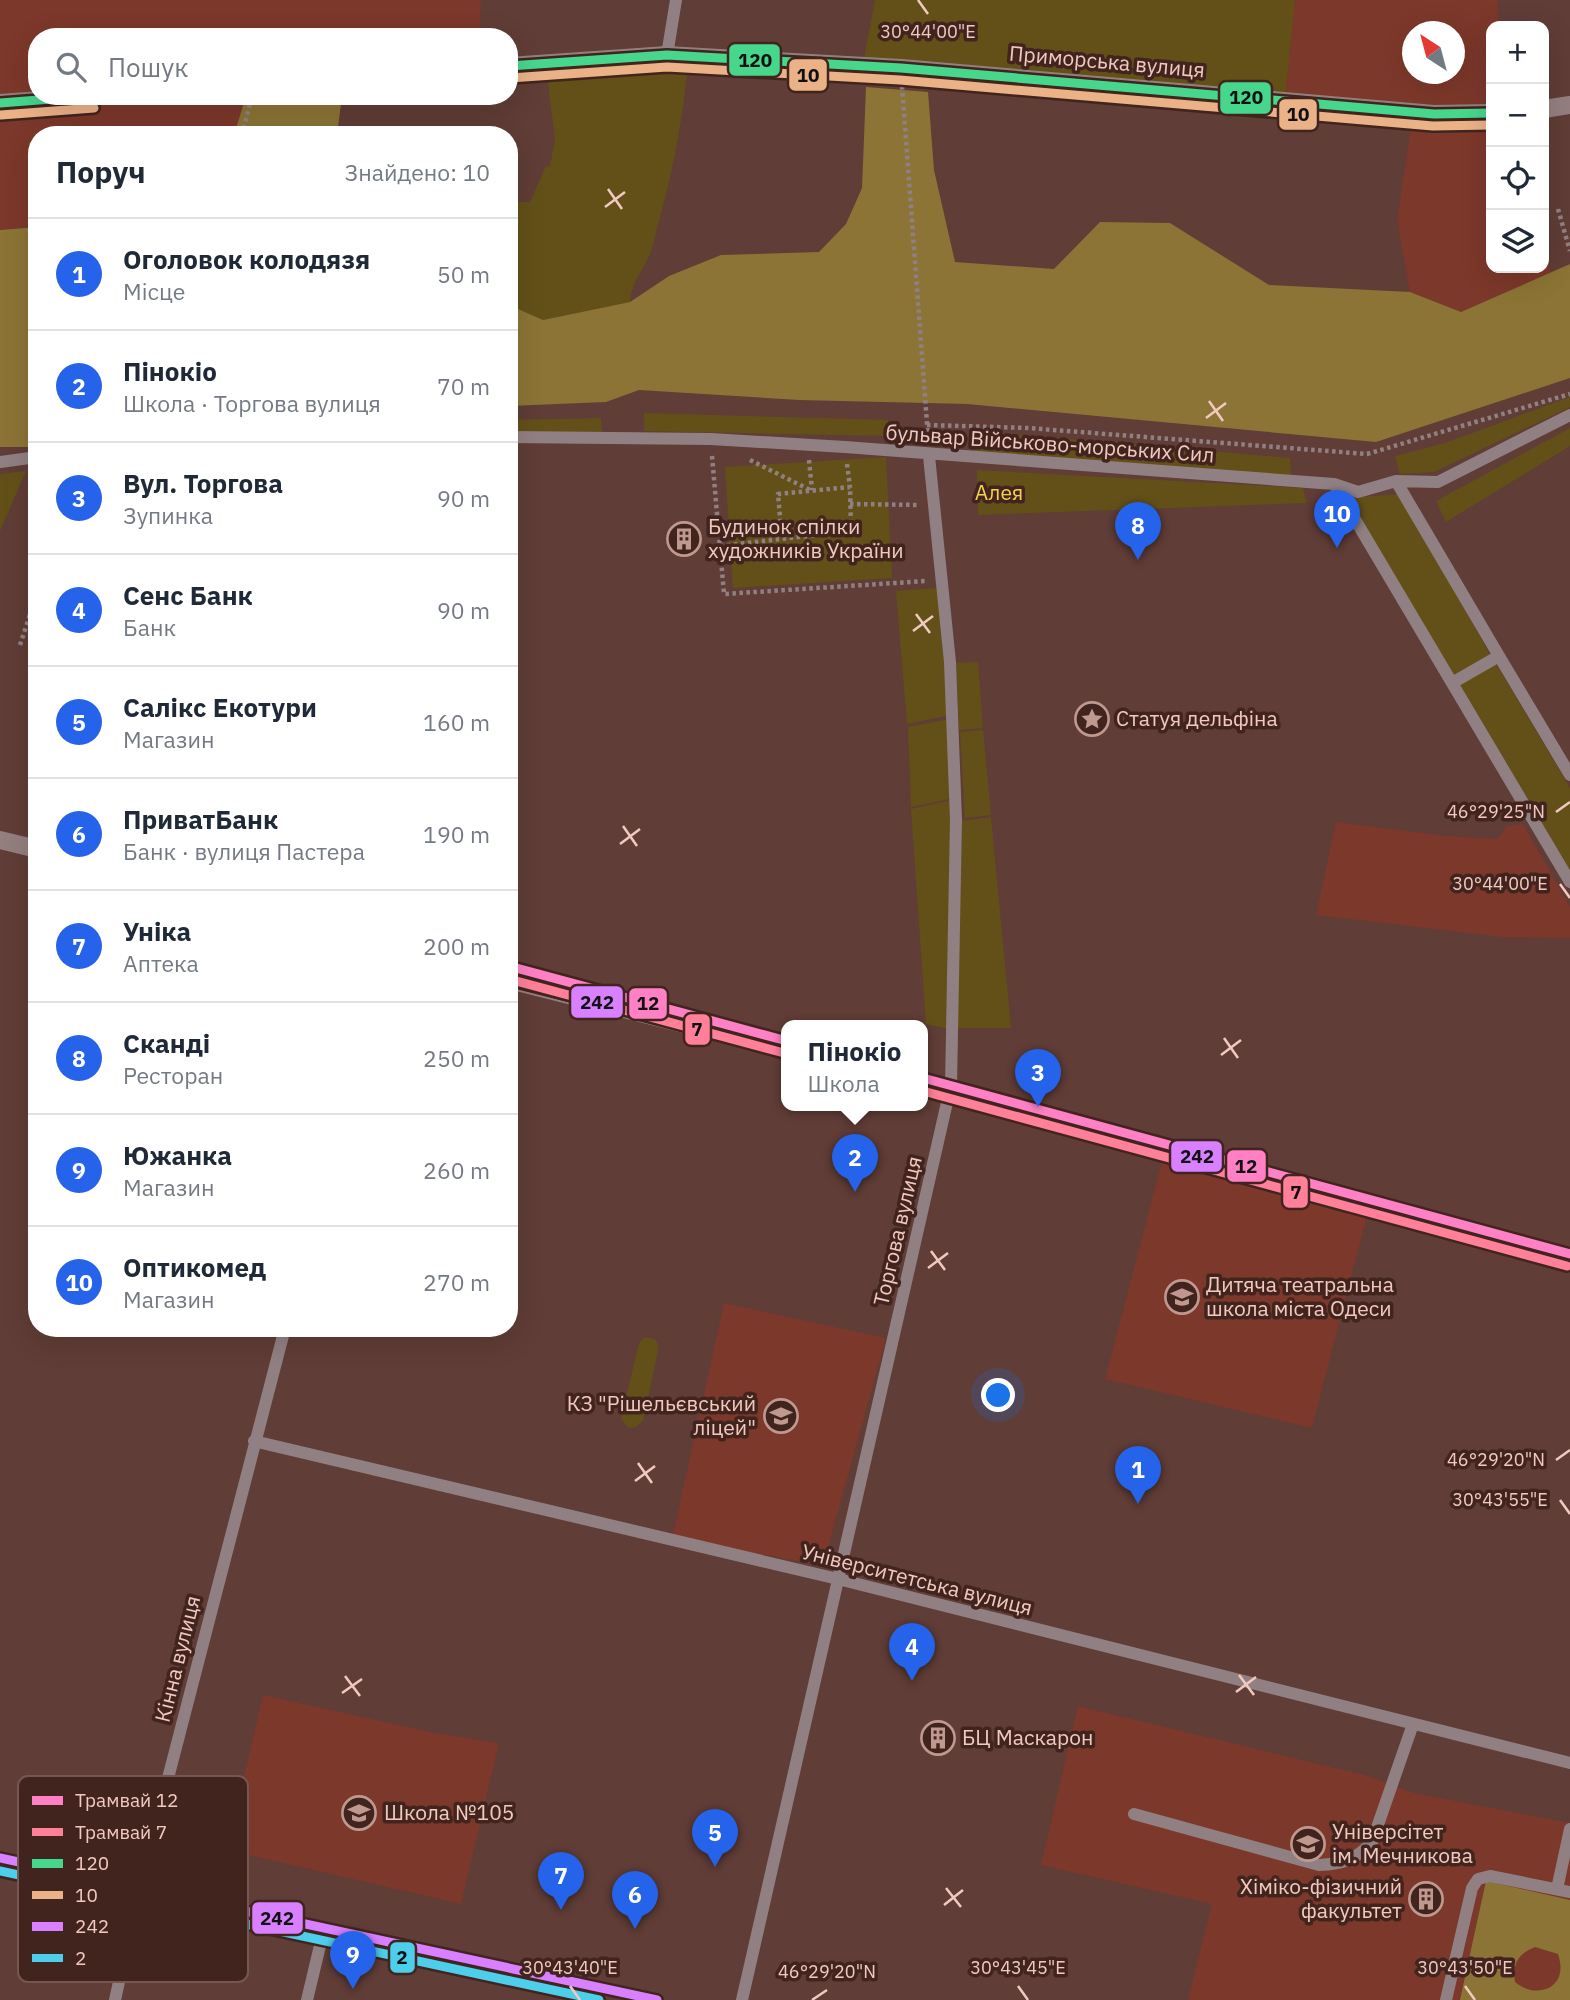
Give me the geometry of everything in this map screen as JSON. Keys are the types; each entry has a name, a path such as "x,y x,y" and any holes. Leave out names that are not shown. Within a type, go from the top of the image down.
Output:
{"main road":[{"name":"Приморська вулиця","path":"518,65 667,55 901,68 1434,114 1486,113"},
{"path":"0,103 28,101"},
{"path":"1549,108 1570,105"},
{"path":"0,840 28,847"},
{"path":"518,982 781,1048"},
{"path":"928,1087 950,1089 1570,1260"}],"street":[{"path":"667,55 676,0"},
{"name":"бульвар Військово-морських Сил","path":"518,437 710,439 845,447 929,456 1334,484 1358,492 1396,481 1438,482 1570,415"},
{"name":"Торгова вулиця","path":"742,2000 950,1089 956,820 950,662 929,456"},
{"path":"0,462 28,458"},
{"path":"1396,481 1570,775"},
{"path":"1334,484 1570,882"},
{"path":"1452,683 1499,656"},
{"name":"Кінна вулиця","path":"168,1776 283,1337"},
{"name":"Університетська вулиця","path":"254,1441 838,1578 1570,1763"},
{"path":"1134,1814 1319,1865 1339,1864 1359,1856 1372,1842 1413,1724"},
{"path":"1557,1889 1570,1829"},
{"path":"0,1857 18,1861"},
{"path":"1446,2000 1472,1888 1478,1879 1490,1876 1570,1892"},
{"path":"248,1911 657,2000"},
{"path":"307,2000 324,1929"},
{"name":"Кінна вулиця","path":"115,2000 119,1982"}],"path":[{"path":"901,68 929,456"},
{"path":"245,126 250,105"},
{"path":"1558,209 1570,251"},
{"path":"927,425 1028,428 1367,454 1570,394"},
{"path":"710,439 724,594 940,580"},
{"path":"807,446 812,491"},
{"path":"720,546 851,531 850,487 845,447"},
{"path":"744,457 812,491"},
{"path":"782,539 778,494 850,487"},
{"path":"850,504 934,505"},
{"path":"20,645 28,621"}],"shaded area":[{"path":"0,0 481,0 479,28 28,28 28,97 0,101"},
{"path":"1295,0 1498,0 1499,21 1486,21 1486,111 1285,98"},
{"path":"866,87 928,92 934,170 955,262 1054,269 1100,222 1170,223 1269,285 1410,292 1461,312 1570,264 1570,378 1376,442 967,404 799,400 639,390 606,402 518,406 518,309 543,320 630,302 669,276 721,255 819,252 846,224 862,188"},
{"path":"243,105 237,126 28,126 28,228 0,230 0,107"},
{"path":"243,105 341,105 338,126 237,126"},
{"path":"1486,113 1486,273 1549,273 1549,266 1551,273 1461,312 1410,292 1397,220 1413,114"},
{"path":"28,228 28,447 0,447 0,230"},
{"path":"1336,822 1447,836 1498,839 1507,826 1523,824 1570,907 1570,938 1502,937 1316,915"},
{"path":"1164,1154 1369,1208 1312,1428 1105,1379"},
{"name":"КЗ \"Рішельєвський ліцей\"","path":"724,1303 886,1338 823,1565 672,1539"},
{"name":"Школа №105","path":"263,1695 430,1732 499,1743 461,1904 248,1855 248,1776 244,1776"},
{"name":"Універсітет ім. Мечникова","path":"1078,1706 1365,1775 1414,1793 1570,1823 1570,2000 1188,2000 1212,1904 1041,1865"},
{"path":"1486,1881 1570,1900 1570,2000 1460,2000","holes":["1535,1947 1558,1954 1559,1976 1549,1988 1532,1990 1515,1982 1514,1970 1524,1953"]}],"green space":[{"path":"875,0 1295,0 1285,98 863,63"},
{"path":"688,58 679,131 665,200 652,248 633,288 630,302 543,320 518,309 518,202 530,202 546,166 550,167 555,138 546,66"},
{"path":"1570,397 1570,407 1434,472 1400,474 1395,456 1445,443"},
{"path":"644,413 888,420 888,436 644,431"},
{"path":"601,418 602,434 518,433 518,420"},
{"path":"1570,428 1570,446 1446,522 1436,501"},
{"name":"Алея","path":"974,431 1290,458 1291,475 975,455"},
{"path":"886,457 892,578 733,588 725,467"},
{"name":"Алея","path":"977,470 1303,488 1307,503 978,515"},
{"path":"26,471 25,473 0,531 0,474"},
{"path":"1399,494 1491,656 1453,677 1349,498"},
{"path":"938,588 950,715 907,724 896,591"},
{"path":"978,662 983,728 959,730 956,663"},
{"path":"1496,664 1570,788 1570,871 1460,685"},
{"path":"950,719 954,798 911,807 908,727"},
{"path":"983,730 991,815 965,818 960,732"},
{"path":"953,800 949,1029 928,1024 926,1020 911,809"},
{"path":"991,817 1011,1028 957,1028 962,821"},
{"path":"645,1337 655,1339 659,1347 643,1421 636,1427 629,1428 621,1419 639,1343"}],"tram line":[{"name":"12","path":"518,968 781,1039"},
{"name":"7","path":"518,981 781,1052"},
{"name":"12","path":"928,1079 1570,1254"},
{"name":"7","path":"928,1092 1567,1266"}],"transit line":[{"name":"120","path":"518,65 667,55 901,68 1434,114 1486,113"},
{"name":"10","path":"518,77 667,67 900,80 1433,126 1486,125"},
{"name":"120","path":"0,103 28,101"},
{"name":"10","path":"1,115 94,108"},
{"name":"242","path":"518,982 781,1048"},
{"name":"242","path":"928,1087 1061,1119 1570,1260"},
{"name":"242","path":"0,1858 18,1862"},
{"name":"2","path":"0,1871 18,1875"},
{"name":"242","path":"248,1912 657,2000"},
{"name":"2","path":"248,1924 599,2000"}],"place":[{"name":"Будинок спілки художників України","path":"684,539"},
{"name":"Оптикомед","path":"1337,548"},
{"name":"Сканді","path":"1138,560"},
{"name":"Статуя дельфіна","path":"1092,719"},
{"name":"Вул. Торгова","path":"1038,1107"},
{"name":"Пінокіо","path":"855,1192"},
{"name":"Дитяча театральна школа міста Одеси","path":"1182,1297"},
{"name":"КЗ \"Рішельєвський ліцей\"","path":"781,1416"},
{"name":"Оголовок колодязя","path":"1138,1504"},
{"name":"Сенс Банк","path":"912,1681"},
{"name":"БЦ Маскарон","path":"938,1738"},
{"name":"Школа №105","path":"359,1813"},
{"name":"Універсітет ім. Мечникова","path":"1308,1844"},
{"name":"Салікс Екотури","path":"715,1867"},
{"name":"Хіміко-фізичний факультет","path":"1426,1899"},
{"name":"Уніка","path":"561,1910"},
{"name":"ПриватБанк","path":"635,1929"},
{"name":"Южанка","path":"353,1989"}]}
